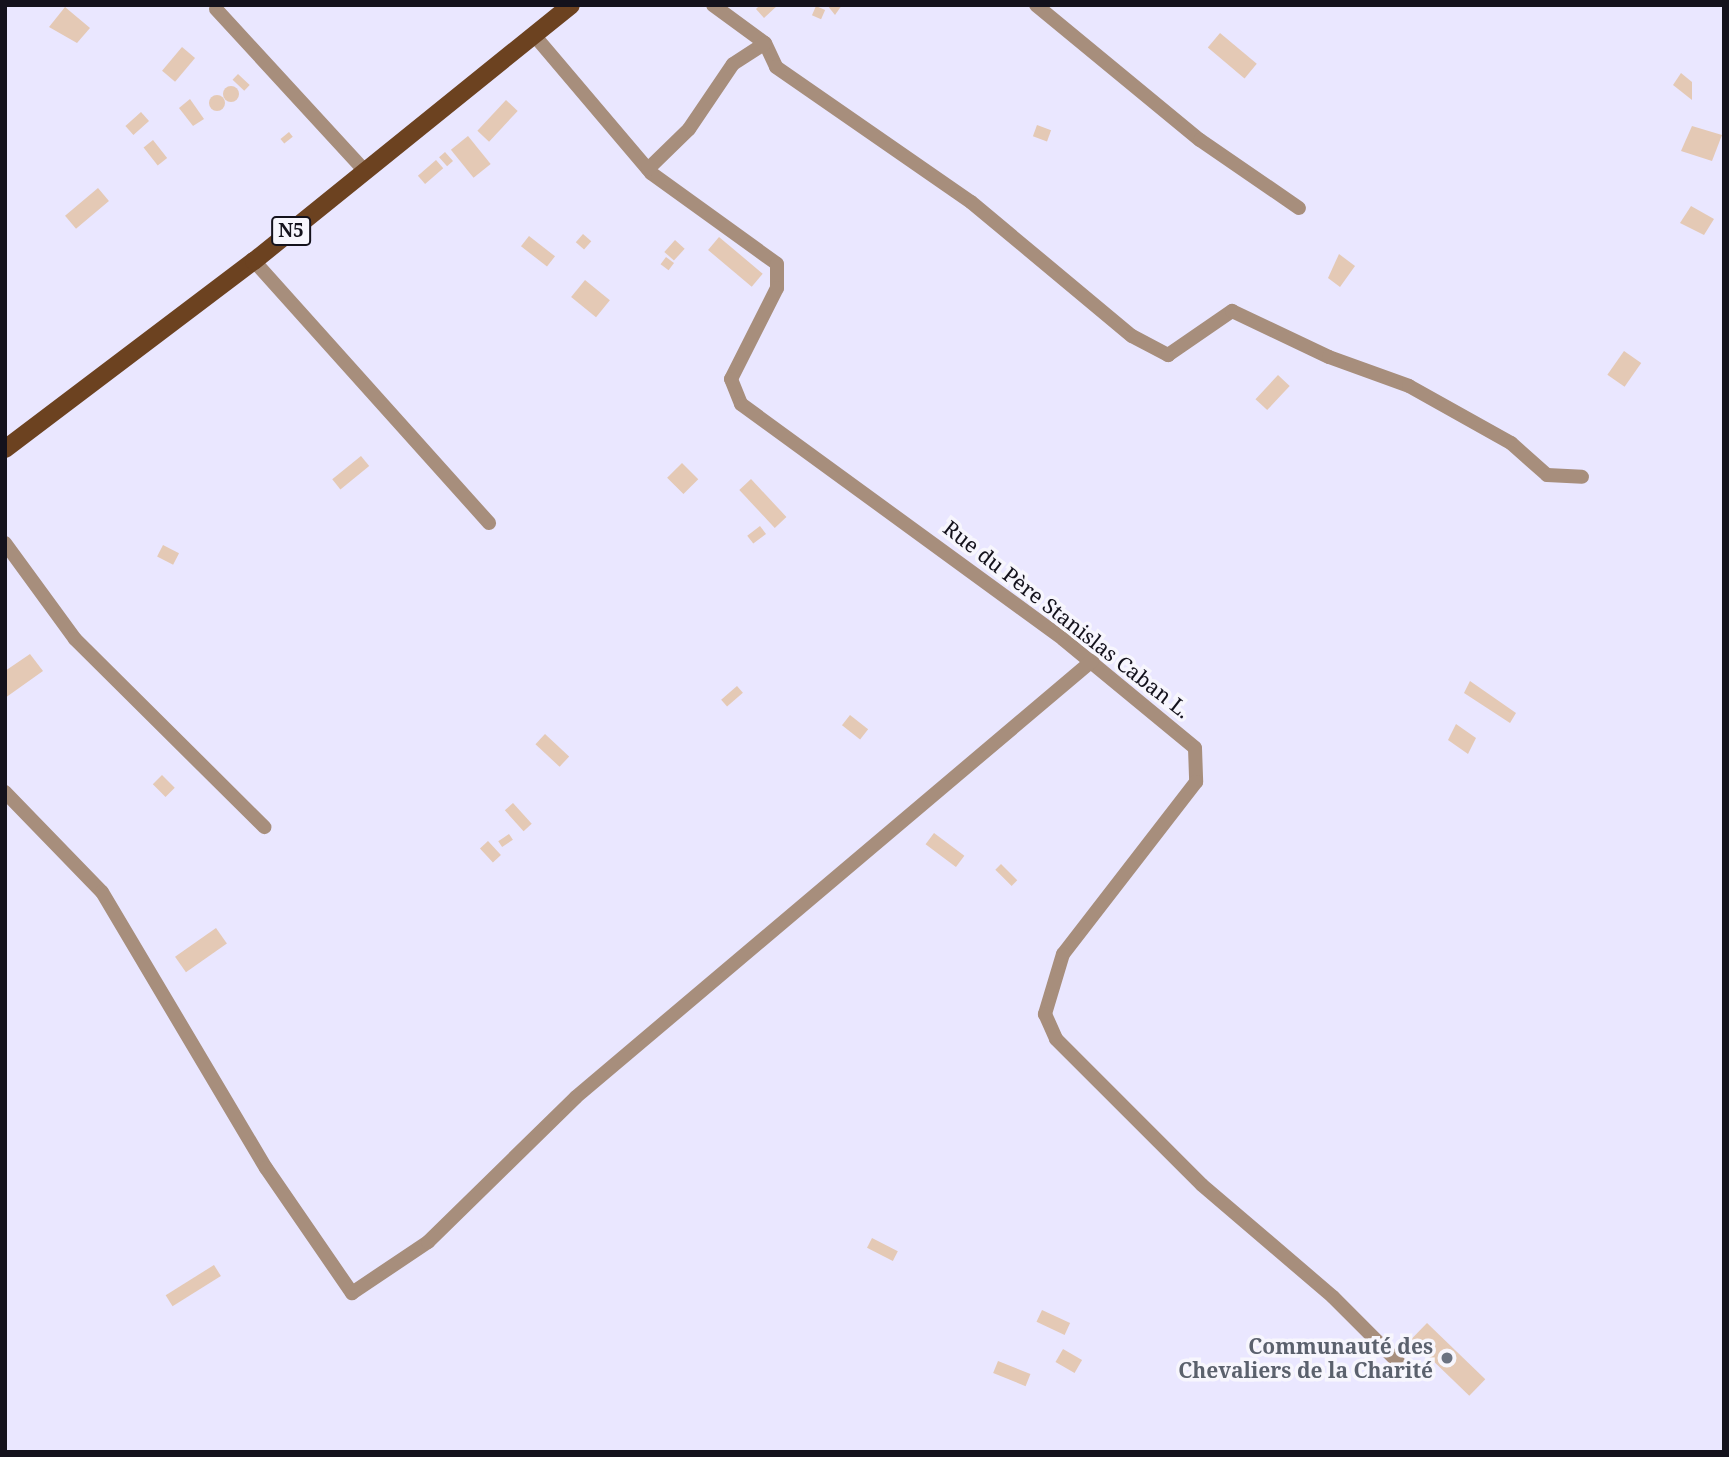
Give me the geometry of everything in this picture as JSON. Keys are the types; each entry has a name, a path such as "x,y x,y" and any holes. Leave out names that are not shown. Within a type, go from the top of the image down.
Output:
{"main road":[{"name":"N5","path":"5,449 254,261 571,5"}],"street":[{"path":"713,5 765,43 776,67 1000,224 1132,336 1168,355 1232,311 1329,357 1409,386 1511,443 1547,475 1582,477"},
{"path":"1036,5 1200,140 1299,208"},
{"path":"216,9 365,170"},
{"name":"Rue du Père Stanislas Caban L.","path":"534,35 648,169 777,264 777,288 731,379 741,404 1092,661 1190,741 1200,764 1196,782 1063,954 1046,1000 1049,1026 1202,1185 1333,1297 1406,1370"},
{"path":"648,169 689,129 733,64 765,43"},
{"path":"254,261 489,523"},
{"path":"5,543 75,639 264,827"},
{"path":"5,792 102,892 266,1168 352,1293 428,1242 576,1097 1092,661"}],"building":[{"path":"760,5 778,5 764,18 756,9"},
{"path":"827,5 842,5 835,15"},
{"path":"816,6 825,10 821,19 812,15"},
{"path":"65,7 90,28 77,43 49,27"},
{"path":"1220,33 1257,64 1245,78 1208,48"},
{"path":"182,47 195,58 175,82 162,71"},
{"path":"1681,73 1692,82 1692,100 1673,85"},
{"path":"238,74 250,85 244,91 233,80"},
{"path":"231,86 239,94 231,102 223,94"},
{"path":"217,95 225,103 217,111 209,103"},
{"path":"190,99 204,119 193,126 179,108"},
{"path":"506,100 518,111 489,142 477,131"},
{"path":"141,112 149,121 133,135 125,126"},
{"path":"1037,125 1051,130 1047,141 1033,136"},
{"path":"1692,126 1722,135 1712,161 1681,151"},
{"path":"289,132 293,137 284,144 280,139"},
{"path":"468,136 491,164 474,178 451,150"},
{"path":"153,140 167,158 158,166 144,147"},
{"path":"445,152 453,161 447,166 439,157"},
{"path":"436,160 443,168 425,184 418,176"},
{"path":"98,188 109,201 76,229 65,216"},
{"path":"1691,206 1714,219 1704,235 1680,223"},
{"path":"583,234 591,241 584,250 576,242"},
{"path":"529,236 555,256 547,267 521,246"},
{"path":"719,237 763,274 752,287 708,250"},
{"path":"675,240 685,249 674,261 664,252"},
{"path":"1339,254 1355,266 1340,287 1328,278"},
{"path":"666,257 674,263 669,270 661,264"},
{"path":"585,280 610,300 596,317 571,297"},
{"path":"1624,351 1641,363 1625,387 1607,375"},
{"path":"1278,375 1290,386 1267,410 1255,399"},
{"path":"361,456 369,466 340,489 332,479"},
{"path":"682,463 698,479 683,494 667,478"},
{"path":"751,479 786,517 775,528 739,490"},
{"path":"760,526 766,534 753,544 747,536"},
{"path":"163,545 179,553 173,565 157,557"},
{"path":"30,654 43,671 5,698 5,671"},
{"path":"1470,681 1516,713 1510,723 1464,693"},
{"path":"737,686 743,693 727,707 721,700"},
{"path":"850,715 868,729 860,739 842,725"},
{"path":"1456,724 1476,738 1468,754 1448,740"},
{"path":"545,734 569,757 560,767 535,744"},
{"path":"162,775 175,788 166,797 153,784"},
{"path":"513,803 532,824 524,831 505,810"},
{"path":"934,833 964,856 956,867 926,844"},
{"path":"509,834 513,840 502,847 498,841"},
{"path":"488,841 501,855 493,862 480,849"},
{"path":"1001,864 1017,880 1012,886 995,870"},
{"path":"216,928 227,944 186,972 175,957"},
{"path":"872,1238 898,1251 893,1261 867,1248"},
{"path":"214,1265 221,1276 173,1306 166,1295"},
{"path":"1042,1310 1070,1323 1065,1335 1037,1322"},
{"path":"1427,1323 1485,1379 1469,1396 1411,1340"},
{"path":"1063,1349 1082,1360 1075,1373 1056,1362"},
{"path":"998,1361 1030,1374 1026,1386 993,1373"}],"place":[{"name":"Communauté des Chevaliers de la Charité","path":"1447,1358"}]}
